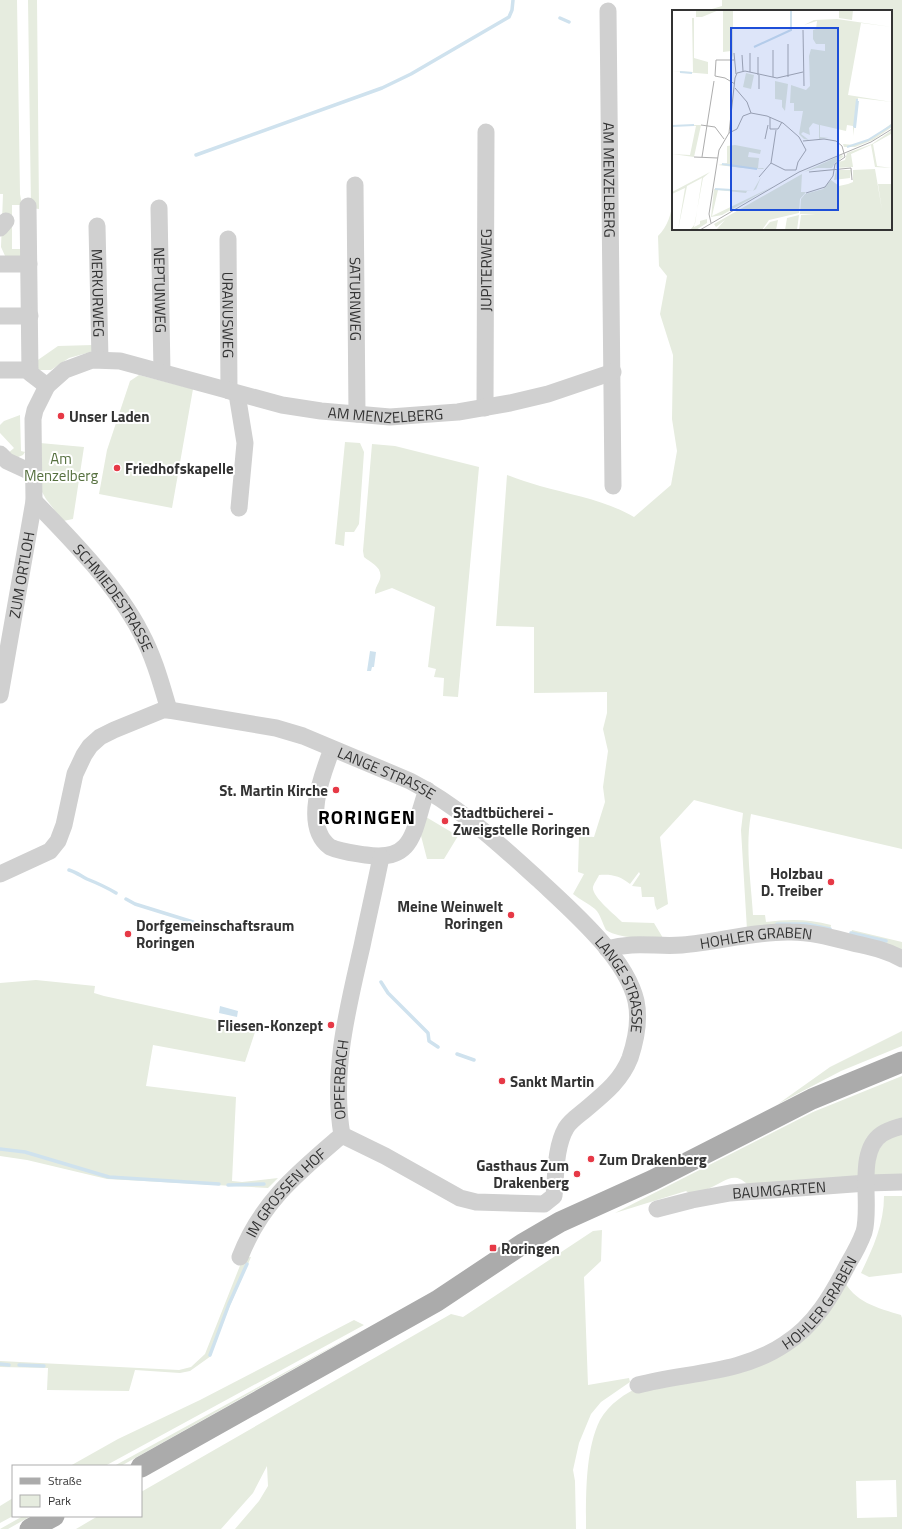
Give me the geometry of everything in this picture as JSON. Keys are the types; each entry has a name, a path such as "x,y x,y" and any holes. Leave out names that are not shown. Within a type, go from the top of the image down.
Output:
{"main road":[{"path":"142,1466 437,1301 524,1242 560,1222 653,1180 812,1099 902,1062"},
{"path":"30,1529 52,1517"}],"street":[{"name":"AM MENZELBERG","path":"608,11 613,486"},
{"name":"JUPITERWEG","path":"485,408 486,132"},
{"name":"SATURNWEG","path":"355,185 358,414"},
{"path":"28,206 30,373 47,386"},
{"name":"NEPTUNWEG","path":"159,208 162,372"},
{"name":"MERKURWEG","path":"97,226 100,359"},
{"name":"URANUSWEG","path":"228,239 233,392 245,443 239,508"},
{"path":"0,264 29,264"},
{"path":"0,316 30,316"},
{"name":"AM MENZELBERG","path":"34,501 33,418 37,404 47,386 65,370 73,366 100,359 120,361 282,405 321,411 390,417 426,415 485,408 548,394 613,372"},
{"path":"0,370 30,370"},
{"path":"0,454 7,461 33,473"},
{"name":"ZUM ORTLOH","path":"0,695 34,501"},
{"name":"SCHMIEDESTRASSE","path":"34,501 74,541 134,620 153,659 170,710"},
{"name":"LANGE STRASSE","path":"0,874 50,851 54,846 64,825 77,770 84,755 94,742 114,730 163,710 276,728 303,736 404,778 427,790 466,816 506,850 577,915 607,949 628,980 636,1001 638,1022 635,1042 629,1059 618,1080 607,1092 566,1127 560,1147 554,1196 544,1204"},
{"path":"332,749 317,792 316,811 320,835 326,844 335,850 381,857 390,856 397,853 408,844 411,839 427,790"},
{"name":"OPFERBACH","path":"381,857 354,976 342,1047 338,1094 342,1135 385,1156 460,1198 476,1202 544,1204"},
{"name":"HOHLER GRABEN","path":"607,949 630,944 670,946 707,943 773,933 790,932 821,935 852,942 882,950 902,959"},
{"name":"HOHLER GRABEN","path":"638,1385 734,1367 769,1353 797,1336 818,1314 829,1298 860,1242 866,1222 869,1152 876,1140 885,1132 902,1126"},
{"name":"IM GROSSEN HOF","path":"240,1257 247,1240 261,1215 274,1197 289,1181 342,1135"},
{"name":"BAUMGARTEN","path":"657,1209 692,1200 730,1193 867,1183 902,1182"}],"green space":[{"path":"0,0 17,0 20,194 22,205 12,205 12,249 22,249 22,259 6,258 1,247 3,194 0,194"},
{"path":"28,0 37,0 39,209 31,208"},
{"path":"722,0 902,0 902,849 751,814 748,852 753,915 765,915 766,922 799,920 831,925 830,931 747,930 741,830 743,813 694,800 660,837 668,904 657,910 654,897 642,897 641,887 632,886 640,874 639,872 630,884 619,877 612,875 599,875 594,884 593,891 599,900 622,922 654,923 663,938 626,937 606,930 597,911 573,894 584,874 578,872 579,836 594,837 605,802 603,787 608,751 603,729 607,713 607,692 534,693 534,627 496,626 507,475 536,485 588,498 612,506 634,517 671,485 677,451 672,419 673,355 660,314 667,276 659,266 658,236 668,220 672,206 672,230 892,230 892,10 708,10 722,6"},
{"path":"93,345 94,351 69,358 51,370 39,370 35,362 58,346"},
{"path":"139,375 193,389 172,508 99,494 107,450 130,381"},
{"path":"20,415 21,451 25,452 23,455 16,458 7,454 14,448 0,433 0,425 4,421"},
{"path":"345,442 360,443 364,452 359,524 354,532 345,532 344,546 335,544"},
{"name":"Am Menzelberg","path":"40,443 84,447 73,519 63,521 42,492"},
{"path":"372,444 395,446 479,467 458,697 443,696 444,678 434,677 436,669 428,667 435,607 392,588 375,594 380,579 380,571 364,557 363,551"},
{"path":"426,817 458,836 444,859 427,859 420,832"},
{"path":"852,930 902,942 902,950 850,936"},
{"path":"36,980 95,986 94,993 104,996 256,1029 245,1062 153,1045 146,1086 236,1097 232,1181 242,1182 278,1178 268,1188 107,1179 27,1160 0,1156 0,983"},
{"path":"902,1031 902,1046 841,1071 778,1104 830,1067"},
{"path":"902,1076 902,1120 858,1176 747,1184 738,1178 730,1178 704,1190 690,1194 686,1191 615,1213 813,1112"},
{"path":"902,1132 902,1178 874,1175 874,1161 881,1143"},
{"path":"884,1196 902,1196 902,1273 869,1277 861,1273 874,1245 880,1226 884,1206"},
{"path":"602,1230 601,1261 584,1277 588,1385 629,1378 630,1382 601,1402 591,1414 579,1443 573,1470 575,1481 576,1529 235,1529 259,1501 268,1486 267,1466 253,1493 221,1529 76,1529 96,1517 142,1517 142,1491 451,1314 463,1317 593,1231"},
{"path":"251,1257 219,1331 211,1356 190,1371 180,1373 135,1370 129,1391 47,1390 48,1368 0,1367 0,1361 179,1370 191,1367 205,1354 243,1258"},
{"path":"843,1278 853,1293 867,1303 901,1315 902,1529 586,1529 587,1473 591,1445 600,1420 613,1404 630,1392 642,1386 774,1354","holes":["896,1480 897,1517 857,1518 856,1481"]},
{"path":"354,1320 364,1325 107,1465 72,1465 118,1439 200,1400"},
{"path":"366,1328 123,1465 116,1465"},
{"path":"12,1499 12,1517 0,1523 0,1506"},
{"path":"21,1517 29,1517 8,1529 0,1529"}],"water":[{"path":"370,651 376,652 374,667 372,667 371,671 367,671"},
{"path":"220,1006 238,1011 237,1017 219,1013"}],"waterway":[{"path":"196,155 382,88 411,74 509,17 512,10 513,0"},
{"path":"560,18 569,22"},
{"path":"69,870 116,893"},
{"path":"126,899 135,904 193,922"},
{"path":"777,924 806,924 830,929"},
{"path":"221,925 242,929"},
{"path":"851,933 886,941"},
{"path":"381,982 388,993 428,1033 429,1041 438,1047"},
{"path":"457,1054 474,1060"},
{"path":"0,1149 25,1152 109,1177 219,1184"},
{"path":"228,1185 264,1184"},
{"path":"210,1355 229,1304 247,1264"},
{"path":"0,1364 9,1365"},
{"path":"19,1365 44,1366"}],"place":[{"name":"Unser Laden","path":"61,416"},
{"name":"Friedhofskapelle","path":"117,468"},
{"name":"St. Martin Kirche","path":"336,790"},
{"name":"Stadtbücherei - Zweigstelle Roringen","path":"445,821"},
{"name":"Holzbau D. Treiber","path":"831,882"},
{"name":"Meine Weinwelt Roringen","path":"511,915"},
{"name":"Dorfgemeinschaftsraum Roringen","path":"128,934"},
{"name":"Fliesen-Konzept","path":"331,1025"},
{"name":"Sankt Martin","path":"502,1081"},
{"name":"Zum Drakenberg","path":"591,1159"},
{"name":"Gasthaus Zum Drakenberg","path":"577,1174"},
{"name":"Roringen","path":"493,1248"}],"district":[{"name":"RORINGEN","path":"367,816"}]}
